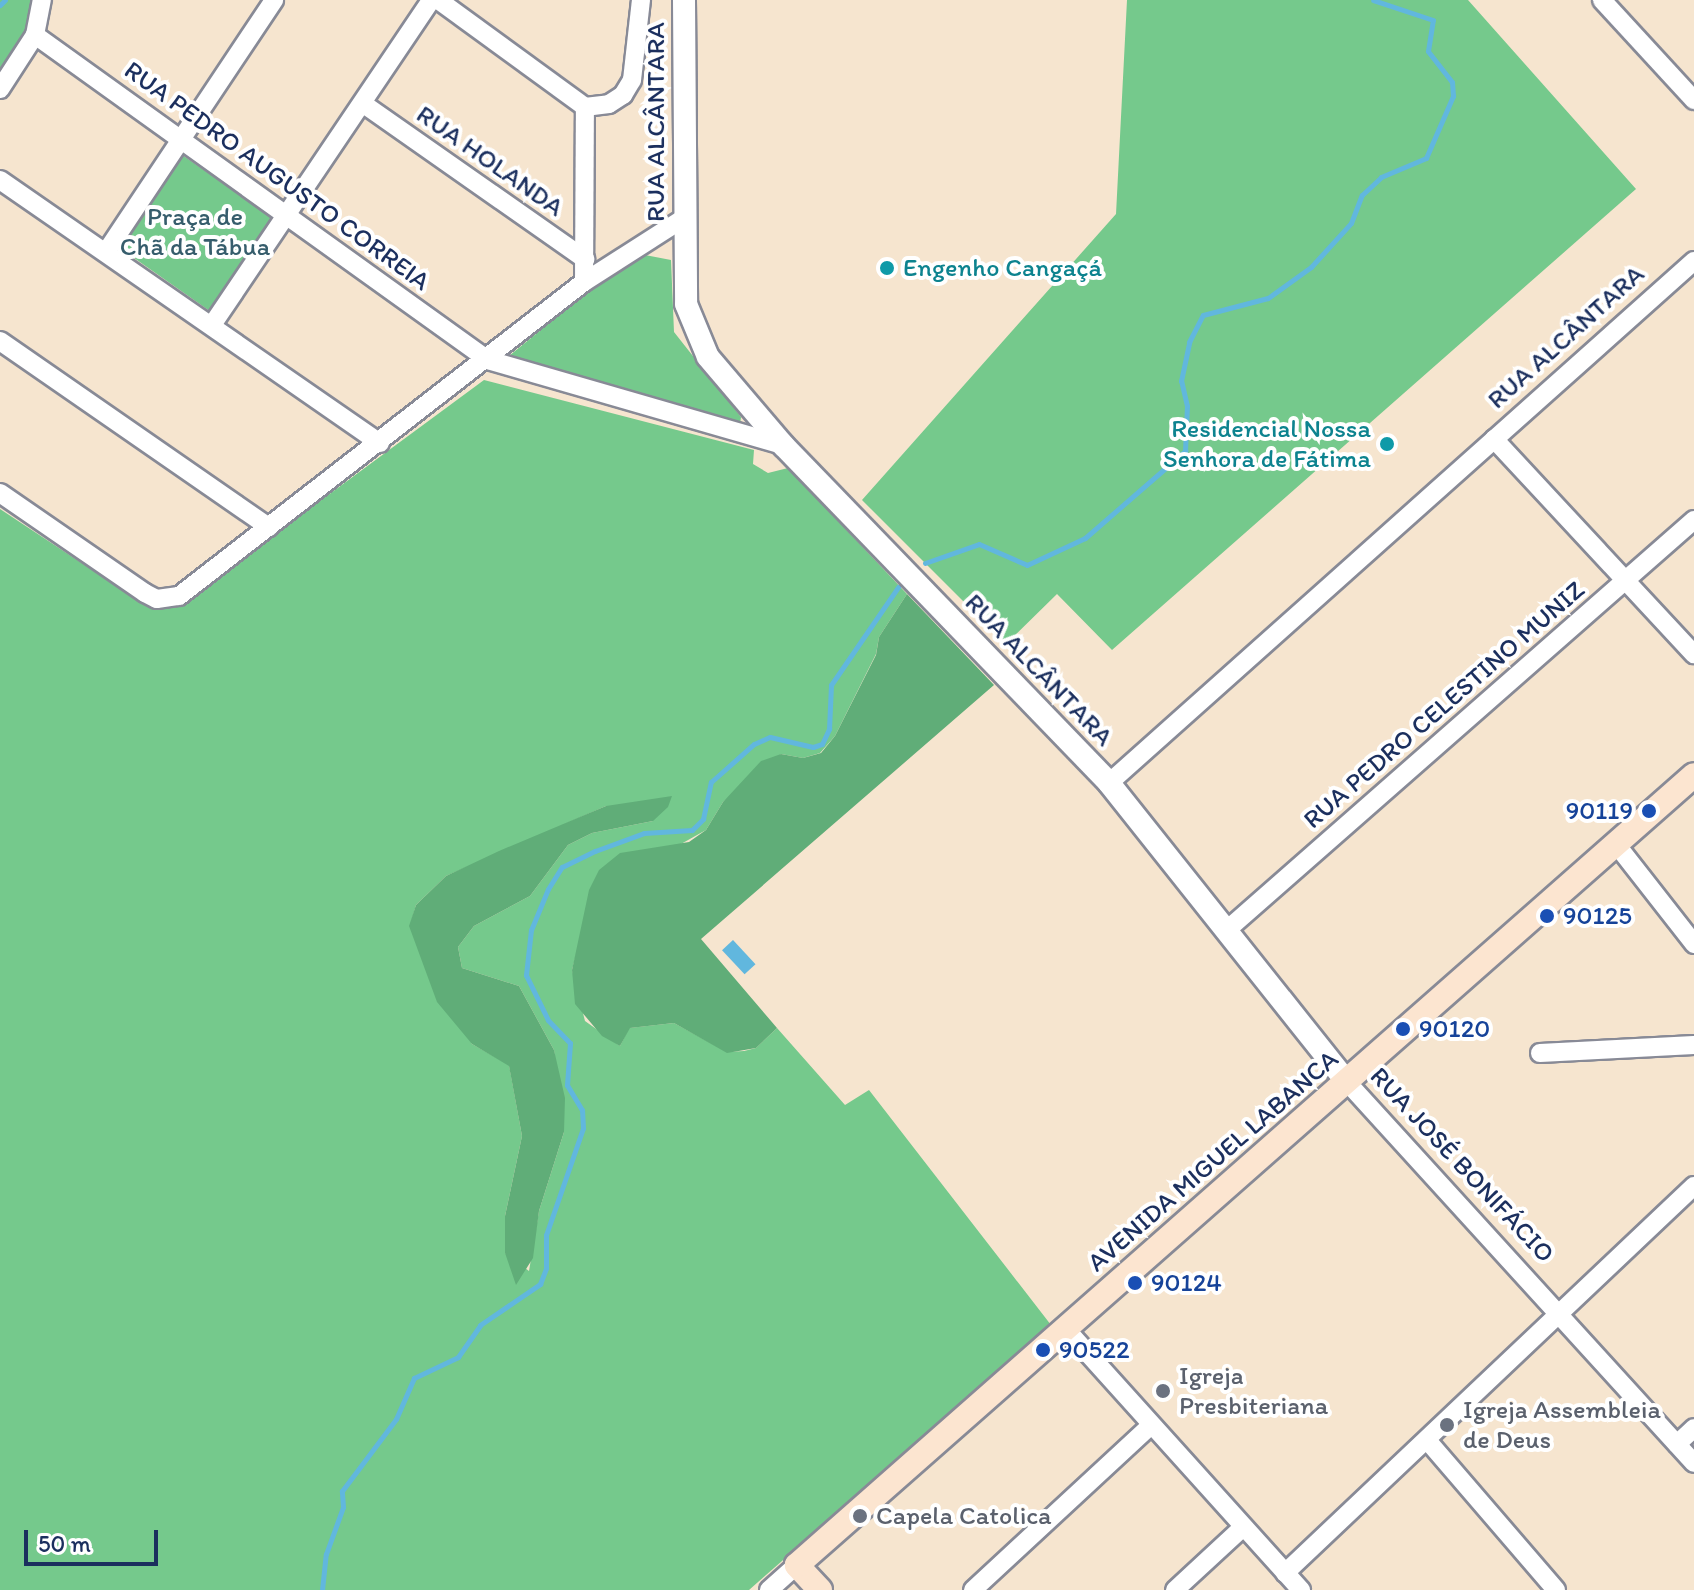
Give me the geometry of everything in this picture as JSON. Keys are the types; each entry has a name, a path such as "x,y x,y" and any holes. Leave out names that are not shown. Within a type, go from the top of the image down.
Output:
{"main road":[{"name":"AVENIDA MIGUEL LABANCA","path":"797,1565 1694,775"},
{"path":"797,1565 820,1590"}],"street":[{"path":"0,89 35,35 42,0"},
{"path":"106,252 179,137 274,0"},
{"path":"212,325 365,105 431,0"},
{"path":"438,0 585,107 609,104 623,95 632,80 641,0"},
{"name":"RUA ALCÂNTARA","path":"684,0 686,304 692,328 708,357 783,445 1109,783 1694,261"},
{"path":"1602,0 1694,100"},
{"name":"RUA PEDRO AUGUSTO CORREIA","path":"35,35 488,360"},
{"name":"RUA HOLANDA","path":"365,105 585,259"},
{"path":"584,282 585,107"},
{"path":"0,180 380,443"},
{"path":"0,493 157,599 179,596 488,360 584,282 684,218"},
{"path":"0,341 269,527"},
{"path":"488,360 783,445"},
{"path":"1494,439 1694,654"},
{"name":"RUA PEDRO CELESTINO MUNIZ","path":"1228,929 1694,520"},
{"name":"RUA JOSÉ BONIFÁCIO","path":"1109,783 1347,1082 1560,1312 1694,1463"},
{"path":"1616,844 1694,944"},
{"path":"1540,1053 1694,1045"},
{"path":"1285,1573 1694,1186"},
{"path":"1065,1328 1241,1529 1301,1590"},
{"path":"973,1590 1150,1426"},
{"path":"1677,1444 1694,1428"},
{"path":"1427,1440 1556,1590"},
{"path":"1175,1590 1241,1529"},
{"name":"AVENIDA MIGUEL LABANCA","path":"769,1590 797,1565"}],"green space":[{"path":"0,0 33,0 26,37 0,74"},
{"path":"1127,0 1468,0 1636,189 1112,650 1057,594 1006,644 862,500 1116,214"},
{"name":"Praça de Chã da Tábua","path":"178,152 275,220 210,311 114,244"},
{"path":"645,255 671,260 674,332 741,417 740,425 504,360 591,289"},
{"path":"484,380 754,450 753,464 768,473 788,468 907,594 879,637 876,654 835,736 820,753 803,758 781,754 723,802 706,830 672,849 649,849 581,935 572,970 585,1021 620,1046 629,1028 674,1023 727,1052 744,1051 756,1048 777,1028 845,1105 869,1090 1051,1325 749,1590 0,1590 0,509 136,599 154,607 175,608","holes":["606,806 653,821 592,833 568,845 530,896 474,926 458,947 462,968 519,986 554,1050 564,1132 539,1211 529,1271 505,1253 505,1216 522,1136 509,1065 472,1044 410,926 416,905 446,876"]},
{"path":"907,594 994,685 701,939 777,1028 756,1048 727,1053 674,1023 630,1028 620,1046 602,1036 575,1004 572,970 589,890 599,870 620,853 689,842 706,830 723,802 761,761 781,754 803,758 821,753 835,736 876,655 879,637"},
{"path":"672,796 668,807 653,821 592,833 568,845 530,896 474,926 458,947 462,968 519,986 554,1050 565,1098 564,1132 539,1211 533,1258 516,1285 505,1253 505,1216 522,1136 509,1066 472,1044 437,1002 409,926 416,905 446,876 606,806"}],"water":[{"path":"733,940 756,964 745,974 722,950"}],"waterway":[{"path":"0,5 5,0"},
{"path":"925,563 979,544 1027,565 1085,538 1185,451 1187,406 1181,381 1189,342 1203,315 1268,298 1311,267 1351,223 1362,195 1381,177 1426,158 1453,96 1452,82 1428,51 1433,20 1373,0"},
{"path":"322,1590 326,1554 343,1507 342,1491 396,1419 414,1378 458,1357 480,1325 540,1284 546,1268 546,1235 583,1128 582,1110 567,1085 570,1043 548,1020 526,975 531,930 548,889 562,867 595,851 644,833 692,830 703,819 711,782 754,744 770,737 813,747 822,744 829,729 831,685 898,587"}],"place":[{"name":"Engenho Cangaçá","path":"887,268"},
{"name":"Residencial Nossa Senhora de Fátima","path":"1387,444"},
{"name":"90119","path":"1649,811"},
{"name":"90125","path":"1547,916"},
{"name":"90120","path":"1403,1029"},
{"name":"90124","path":"1135,1283"},
{"name":"90522","path":"1043,1350"},
{"name":"Igreja Presbiteriana","path":"1163,1391"},
{"name":"Igreja Assembleia de Deus","path":"1447,1425"},
{"name":"Capela Catolica","path":"860,1516"}]}
